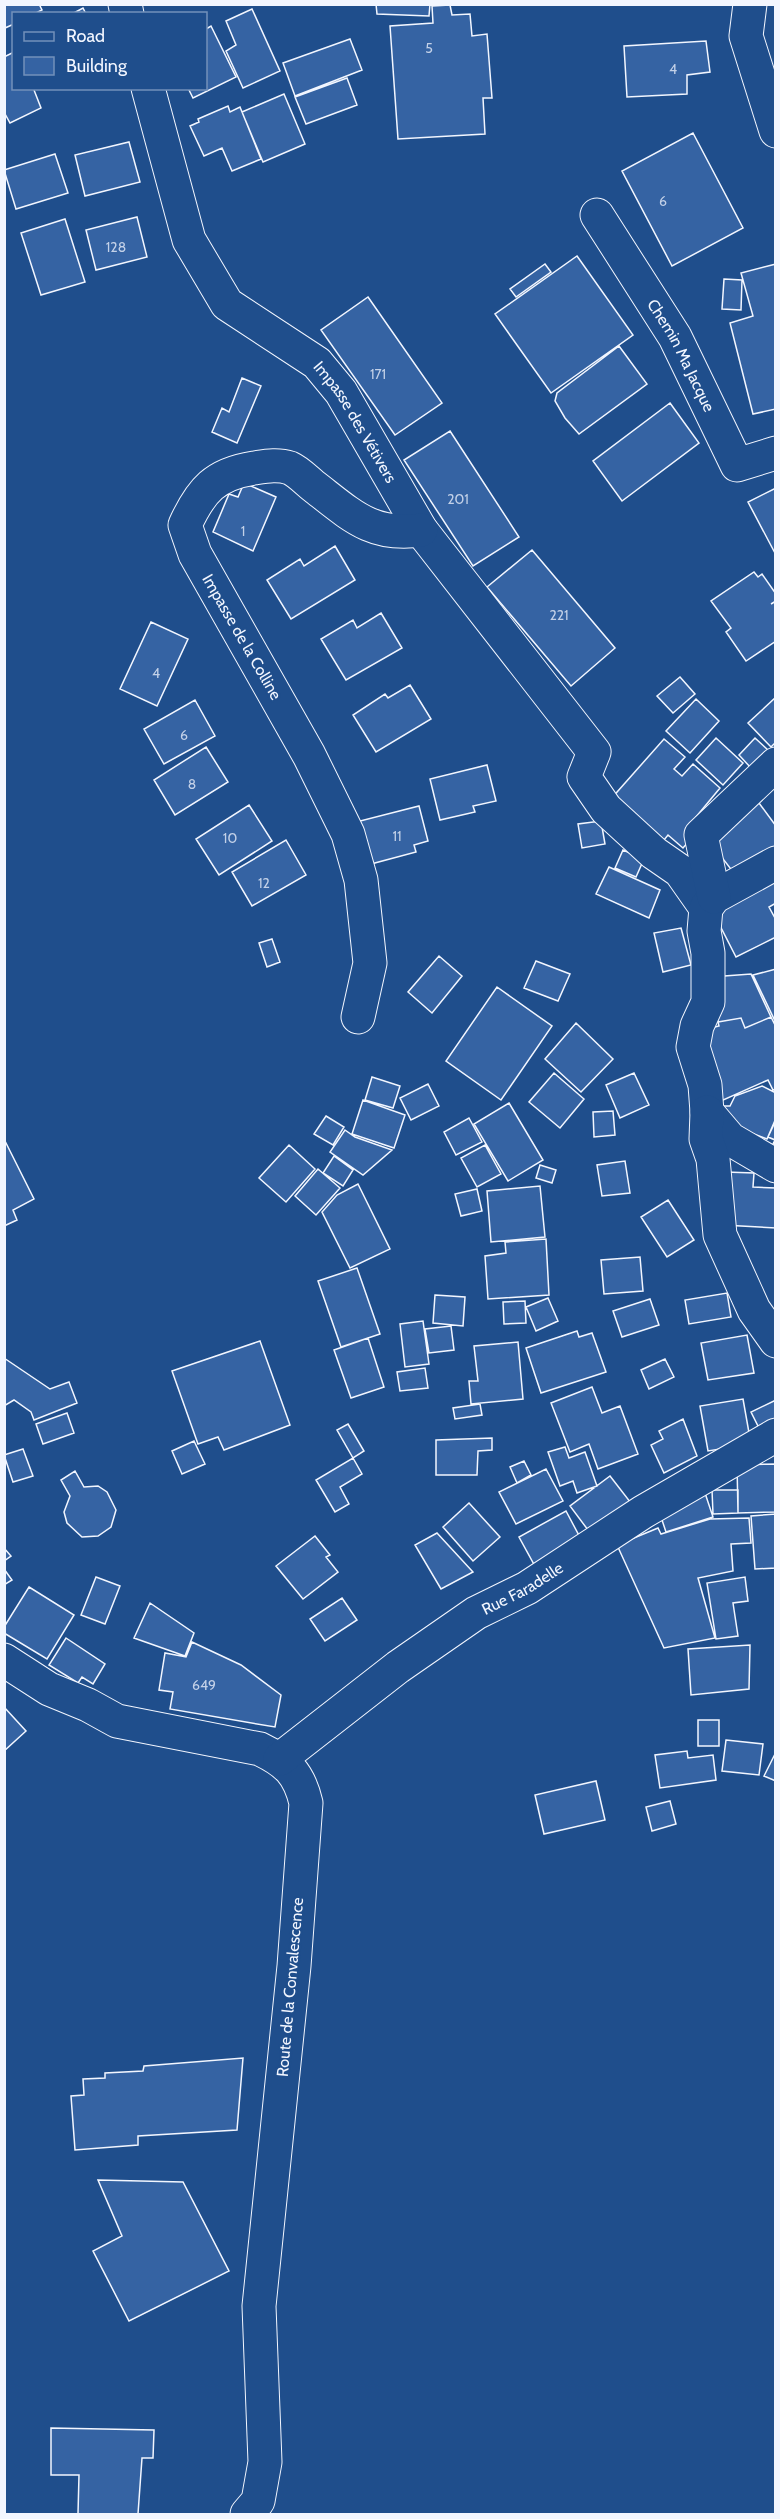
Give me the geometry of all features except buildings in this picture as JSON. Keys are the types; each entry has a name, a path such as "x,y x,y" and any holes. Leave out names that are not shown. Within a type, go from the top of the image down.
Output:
{"street":[{"path":"750,4 746,36 776,131"},
{"name":"Impasse des Vétivers","path":"149,90 189,240 227,304 245,318 317,363 341,392 421,530 594,752 584,777 606,809 654,853 680,871 710,902"},
{"name":"Chemin Ma Jacque","path":"597,215 675,337 737,465 776,453"},
{"name":"Impasse de la Colline","path":"358,1017 370,963 361,880 348,834 309,755 195,554 185,525 197,499 217,479 238,470 273,465 291,469 350,515 378,530 400,533 421,530"},
{"path":"776,764 701,835 710,902 704,931 708,952 708,1002 697,1026 693,1047 705,1085 706,1139 713,1159 720,1235 754,1310 776,1341"},
{"path":"710,902 776,863"},
{"path":"707,1112 730,1138 776,1166"},
{"name":"Rue Faradelle","path":"280,1759 398,1668 476,1613 527,1588 643,1512 776,1436"},
{"name":"Route de la Convalescence","path":"4,1660 49,1689 88,1705 117,1721 260,1749 280,1759 301,1782 306,1803 294,1966 259,2306 265,2462 258,2501 248,2514"}]}
